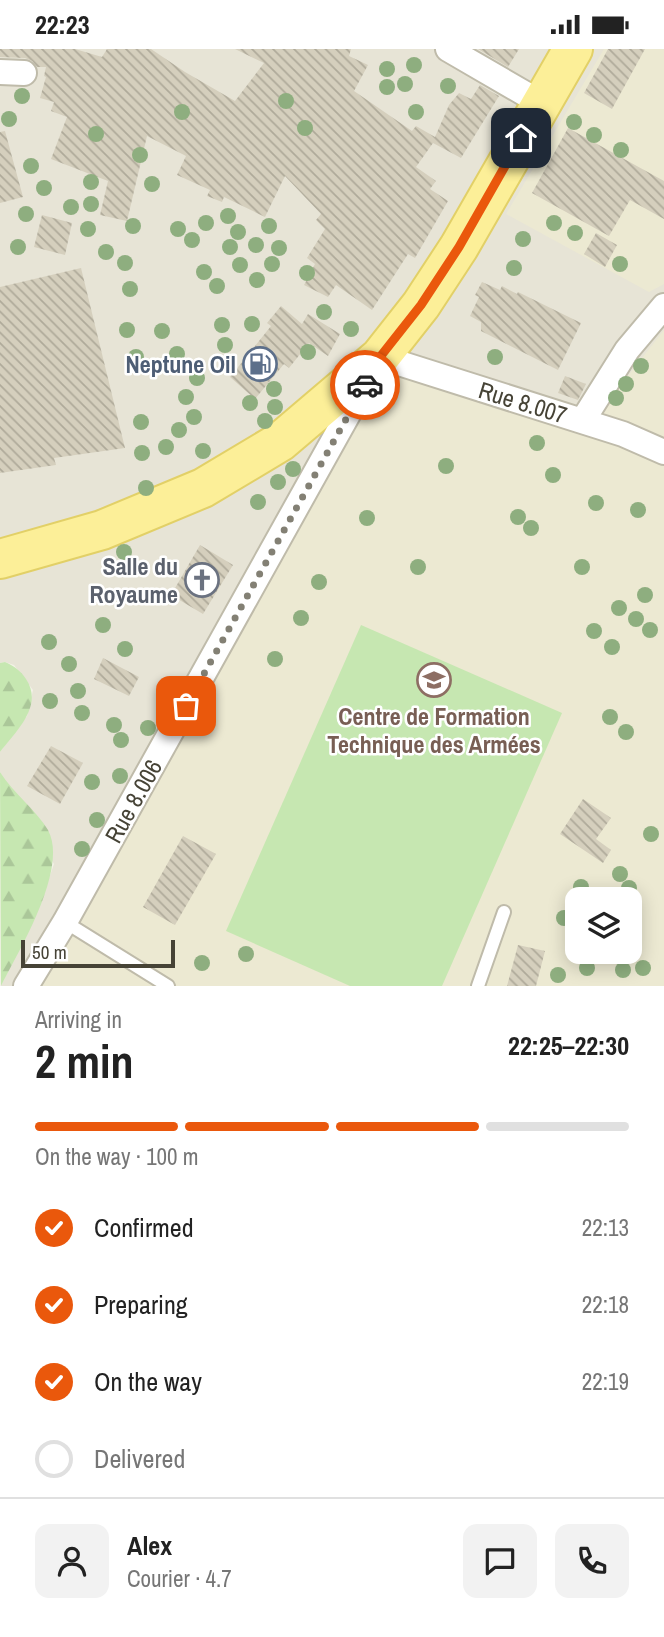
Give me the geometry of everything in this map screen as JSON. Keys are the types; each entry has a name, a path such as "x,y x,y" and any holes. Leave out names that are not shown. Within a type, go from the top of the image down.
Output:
{"main road":[{"path":"0,559 102,530 203,488 280,442 380,357 421,305 459,247 573,49"}],"street":[{"path":"448,49 541,103"},
{"path":"583,420 627,350 664,306"},
{"name":"Rue 8.007","path":"380,357 583,420 664,452"},
{"name":"Rue 8.006","path":"26,986 65,922 380,357"}],"lane":[{"path":"478,986 505,912"},
{"path":"65,922 168,986"}],"shaded area":[{"path":"0,49 664,49 664,986 1,986 39,907 54,864 0,772 0,752 27,716 33,690 14,665 0,663"},
{"path":"604,49 664,49 664,284 649,292 506,214"},
{"path":"664,330 664,439 599,413"},
{"name":"Centre de Formation Technique des Armées","path":"374,369 578,427 664,461 664,986 32,986"}],"green space":[{"path":"361,625 562,713 442,986 350,986 226,931"},
{"path":"5,662 24,676 31,689 32,699 26,718 0,752 0,663"},
{"path":"0,772 43,823 53,846 52,866 39,909 1,986"}],"building":[{"path":"0,49 75,49 102,57 107,49 151,49 235,101 264,63 235,49 351,49 349,56 368,65 354,91 412,131 416,126 435,137 449,105 459,93 471,99 480,85 499,96 461,158 433,143 416,167 436,181 430,189 448,201 415,258 408,254 372,310 336,285 328,297 304,285 315,264 307,258 325,229 316,220 321,214 285,176 265,217 224,197 222,202 207,196 210,190 177,175 186,156 147,136 127,221 100,215 108,181 51,159 67,117 51,111 54,102 40,98 46,67 37,67 25,58 0,57"},
{"path":"478,49 519,49 508,67"},
{"path":"608,49 645,49 612,109 584,93"},
{"path":"568,128 664,181 664,219 630,200 609,236 532,193"},
{"path":"5,131 23,197 0,203 0,132"},
{"path":"42,215 72,223 65,255 34,247"},
{"path":"596,233 617,245 605,267 584,254"},
{"path":"81,268 125,448 54,458 56,465 0,473 0,287"},
{"path":"482,282 500,290 502,286 517,294 518,292 581,323 558,370 481,331 481,322 470,316 479,297 475,295"},
{"path":"281,306 302,324 308,314 340,334 328,356 309,343 289,368 284,364 255,399 230,377 271,326 267,323"},
{"path":"565,376 586,384 578,400 558,393"},
{"name":"Salle du Royaume","path":"200,545 233,565 203,614 171,595"},
{"path":"103,658 139,677 129,696 94,679"},
{"path":"51,746 83,763 60,804 27,786"},
{"path":"583,799 611,818 596,839 611,850 603,863 560,834"},
{"path":"183,836 216,854 175,925 143,907"},
{"path":"518,945 545,951 536,986 507,986"}],"way so far":[{"path":"186,706 365,385"}],"place":[{"name":"Neptune Oil","path":"260,364"},
{"name":"Salle du Royaume","path":"202,580"},
{"name":"Centre de Formation Technique des Armées","path":"434,680"}],"route":[{"path":"365,385 380,357 421,305 459,247 521,138"}]}
